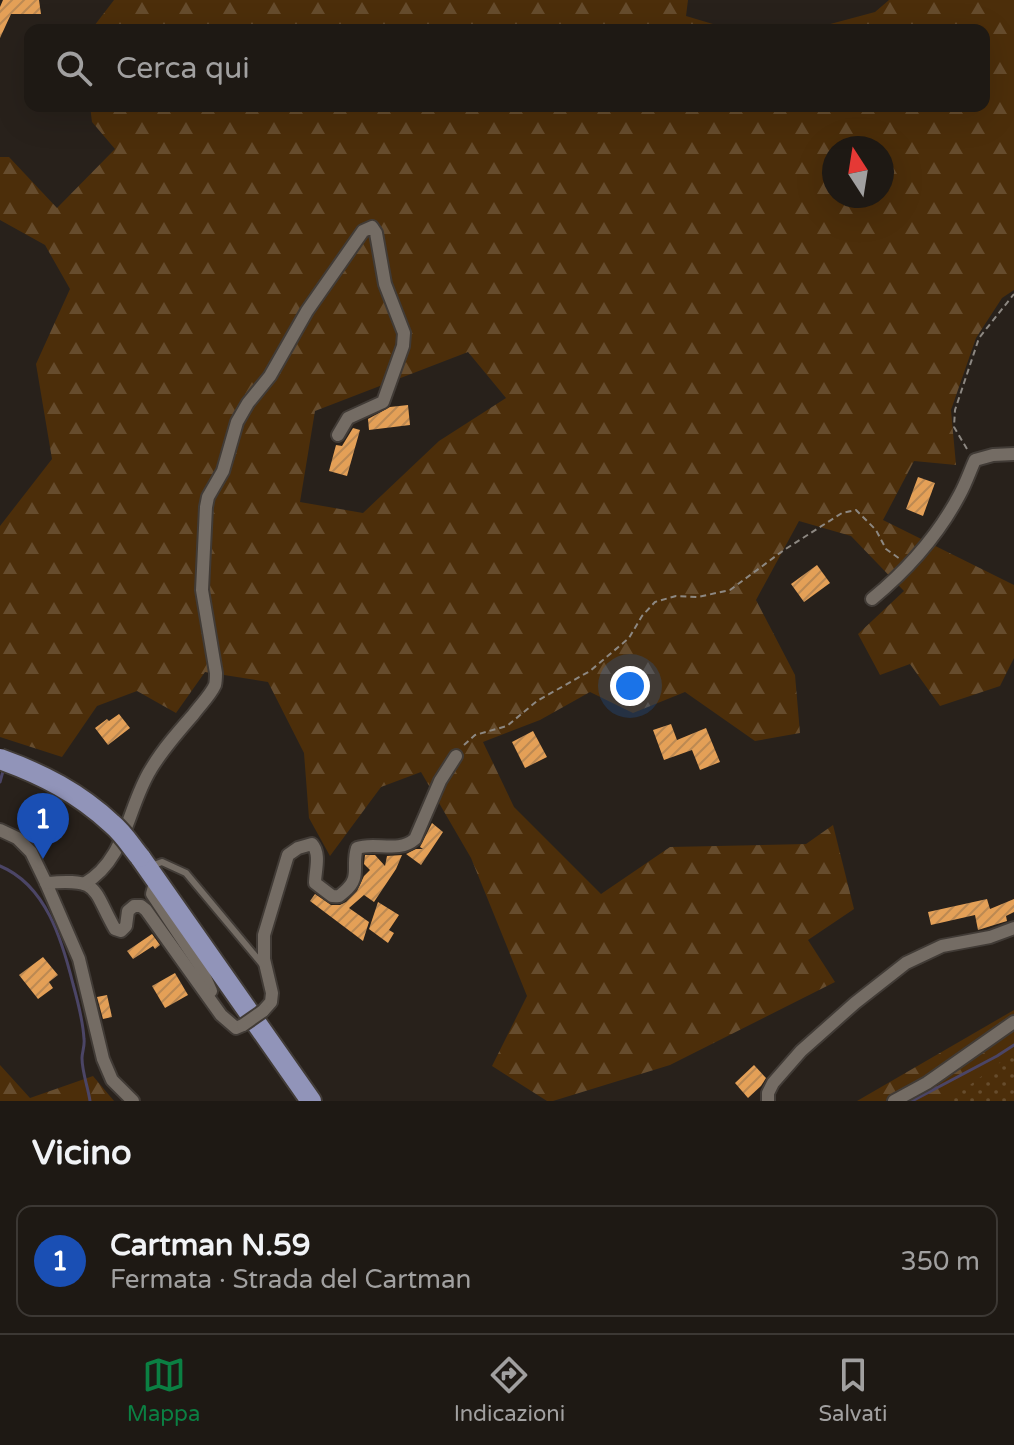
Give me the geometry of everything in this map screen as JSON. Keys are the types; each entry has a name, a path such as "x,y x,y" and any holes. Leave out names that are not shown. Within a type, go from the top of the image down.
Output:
{"main road":[{"path":"0,759 46,777 71,791 114,825 148,868 311,1101"}],"street":[{"path":"84,884 95,878 117,849 152,767 216,683 202,590 206,507 208,497 223,471 237,422 255,392 270,376 307,311 363,231 372,227 376,233 388,292 404,333 403,346 383,402 348,418 338,435"},
{"path":"872,599 892,583 947,514 975,460 1014,454"},
{"path":"46,883 84,884 94,889 115,929 121,931 126,926 128,911 141,906 221,1015 236,1028 263,1011 271,1002 272,993 264,959 264,935 288,855 312,844 318,854 315,883 332,896 339,896 353,883 357,848 366,845 400,846 415,839 440,781 456,756"},
{"path":"0,830 17,838 31,852 79,959 103,1059 112,1080 133,1101"},
{"path":"148,868 152,894 200,966 221,1015"},
{"path":"768,1101 773,1083 801,1051 906,963 942,946 990,937 1014,928"},
{"path":"894,1101 927,1083 1014,1022"}],"lane":[{"path":"148,868 162,862 186,873 267,971"}],"path":[{"path":"975,460 954,427 955,410 979,338 1014,294"},
{"path":"456,756 460,748 475,735 507,726 537,701 590,671 629,638 655,602 676,596 698,597 730,590 842,513 856,510 876,530 886,549 900,559 913,558"}],"green space":[{"path":"114,0 688,0 686,16 713,24 96,24"},
{"path":"889,0 1014,0 1014,290 1002,298 976,338 951,410 956,465 914,461 883,520 1014,585 1014,658 1000,686 940,706 910,664 880,675 858,634 904,591 851,536 799,521 756,600 795,675 800,733 755,741 685,692 633,713 590,692 540,720 483,742 514,807 601,894 670,847 806,844 833,825 854,909 808,940 835,982 670,1065 547,1101 492,1066 527,996 471,858 421,772 381,787 330,856 309,818 304,753 268,682 205,672 176,713 137,691 97,706 62,757 0,737 0,526 52,459 36,364 70,289 45,245 0,220 0,157 9,157 57,208 115,149 92,122 91,112 990,112 990,24 830,24 875,12","holes":["468,352 506,398 439,441 363,513 300,502 315,411"]},
{"path":"1014,1010 1014,1101 857,1101"},
{"path":"1014,1057 1014,1101 948,1101 1001,1062"},
{"path":"0,1065 30,1098 93,1076 114,1101 0,1101"}],"building":[{"path":"3,0 39,0 41,14 11,14 0,38 0,7"},
{"path":"408,405 410,425 369,430 368,419 390,407"},
{"path":"353,428 360,430 347,476 329,471 336,445 342,446"},
{"path":"918,477 935,483 923,516 906,509"},
{"path":"817,565 830,583 804,602 791,584"},
{"path":"119,714 130,728 108,745 95,728"},
{"path":"671,724 677,740 706,728 720,762 700,770 692,750 664,760 653,730"},
{"path":"533,731 547,757 525,768 512,742"},
{"path":"432,823 443,832 421,865 406,854 423,849 420,847"},
{"path":"365,855 375,855 385,866 387,856 402,855 374,902 364,895 349,908 369,922 363,941 310,901 315,894 331,905 346,902 370,870 364,864"},
{"path":"987,899 990,909 1014,899 1014,912 1006,916 1007,921 978,930 975,915 931,925 928,912"},
{"path":"378,902 399,915 389,930 394,933 388,943 369,929"},
{"path":"152,934 160,945 133,959 127,951"},
{"path":"43,957 58,975 49,982 53,988 38,999 19,975"},
{"path":"175,973 188,995 165,1008 152,986"},
{"path":"107,995 112,1017 103,1019 97,997"},
{"path":"754,1065 766,1078 748,1098 735,1083"}],"waterway":[{"path":"0,768 3,771 0,782"},
{"path":"0,866 29,886 57,932 81,1018 84,1042 82,1063 90,1101"},
{"path":"912,1101 1014,1045"}],"place":[{"name":"Cartman N.59","path":"43,859"}]}
